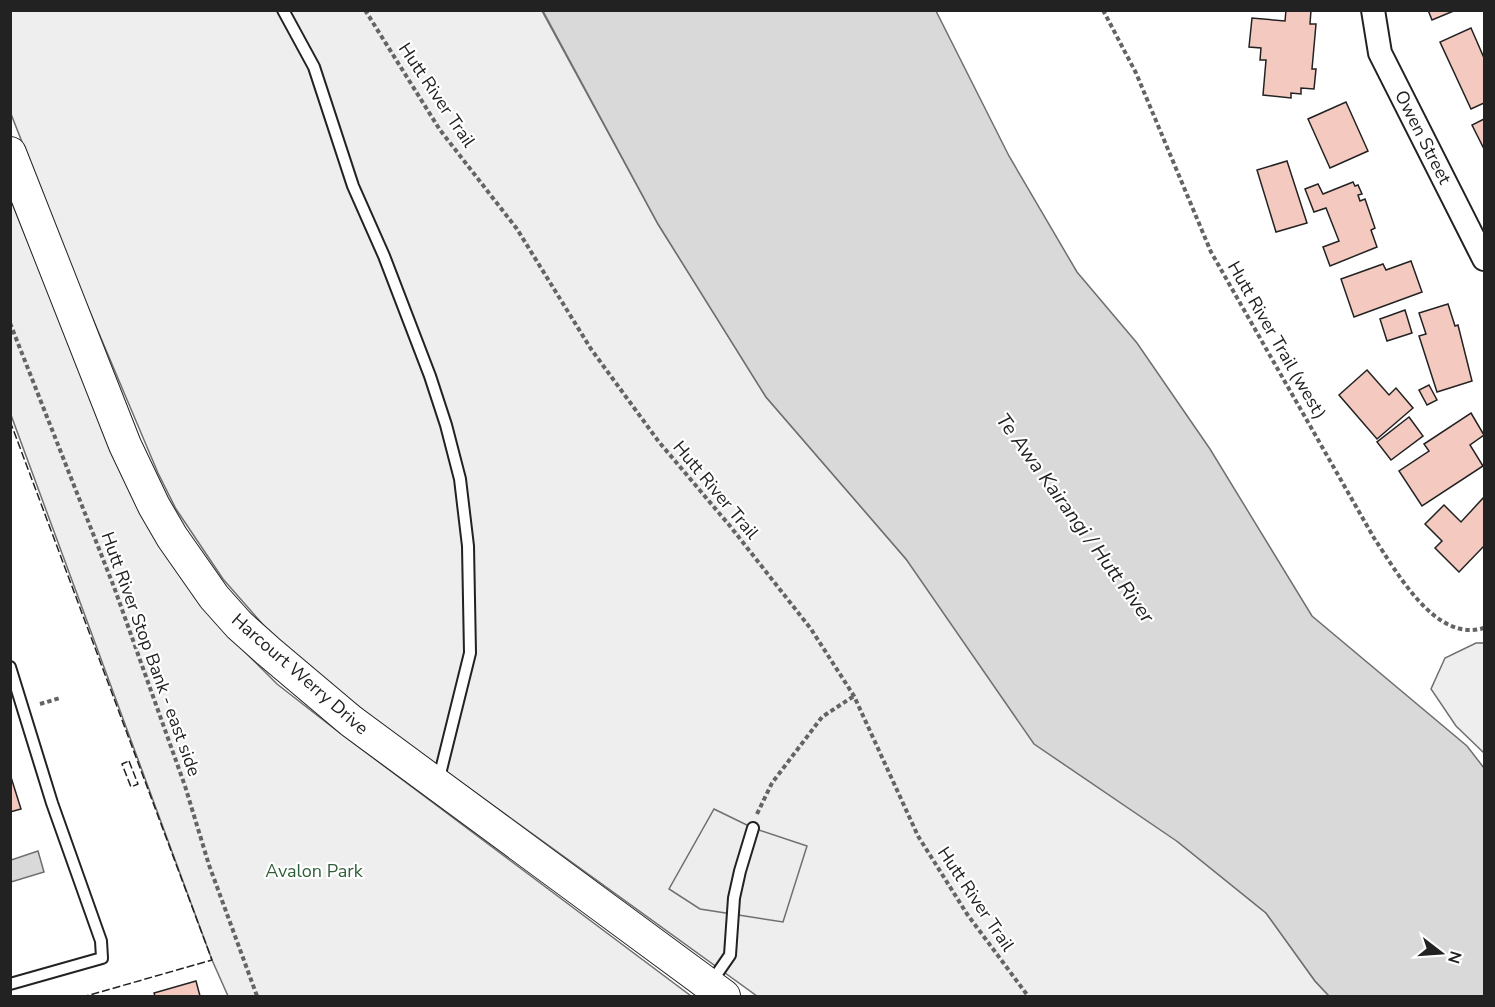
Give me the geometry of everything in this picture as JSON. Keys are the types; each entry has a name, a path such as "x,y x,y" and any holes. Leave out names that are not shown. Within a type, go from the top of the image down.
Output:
{"main road":[{"name":"Harcourt Werry Drive","path":"10,153 125,445 154,506 184,554 220,604 268,651 351,721 716,991"}],"street":[{"name":"Owen Street","path":"1372,10 1380,53 1485,259"}],"lane":[{"path":"283,10 314,67 354,186 384,256 430,376 446,424 460,479 468,546 470,653 437,786"},
{"path":"10,667 52,803 100,941 102,958 10,984"},
{"path":"716,991 730,955 734,898 753,828"}],"path":[{"name":"Hutt River Trail","path":"365,10 440,129 517,229 591,348 659,442 730,526 811,629 854,696 918,836 967,914 1028,996"},
{"name":"Hutt River Trail (west)","path":"1103,10 1136,73 1211,252 1374,538 1404,582 1438,620 1462,630 1485,628"},
{"name":"Hutt River Stop Bank - east side","path":"10,323 114,587 185,786 220,898 256,996"},
{"path":"753,828 755,817 772,783 822,717 854,696"}],"green space":[{"path":"11,11 542,11 658,224 766,397 906,559 1178,842 1266,913 1315,981 1329,996 757,996 408,744 313,672 265,627 223,579 176,509 158,473 76,279 11,114"},
{"name":"Avalon Park","path":"10,198 80,371 230,637 277,684 336,730 691,996 228,996 212,960 11,415"},
{"path":"1476,643 1484,643 1484,753 1456,726 1431,689 1445,658"}],"shaded area":[{"path":"714,809 753,828 807,846 783,922 700,909 669,889"}],"water":[{"name":"Te Awa Kairangi / Hutt River","path":"543,11 936,11 1009,156 1077,272 1137,343 1210,449 1312,616 1467,746 1484,768 1484,996 1329,996 1315,981 1266,913 1178,842 1034,744 906,559 766,397 658,224"},
{"path":"38,851 44,872 11,882 11,860"}],"building":[{"path":"1286,10 1311,10 1310,24 1316,24 1312,69 1316,69 1314,89 1301,88 1301,94 1291,93 1291,98 1263,95 1266,60 1260,60 1261,48 1249,47 1252,18 1285,21"},
{"path":"1428,10 1456,10 1432,20"},
{"path":"1471,28 1484,58 1484,103 1471,109 1440,42"},
{"path":"1346,102 1368,151 1330,168 1308,119"},
{"path":"1484,119 1484,149 1472,125"},
{"path":"1287,161 1307,223 1276,232 1257,170"},
{"path":"1353,182 1355,186 1358,185 1362,194 1358,195 1360,201 1365,199 1375,228 1371,230 1377,247 1330,266 1323,247 1339,241 1326,208 1314,212 1305,189 1318,184 1323,194"},
{"path":"1411,261 1422,292 1354,317 1341,279 1383,264 1386,270"},
{"path":"1448,304 1455,326 1458,325 1472,381 1437,392 1419,336 1426,334 1419,313"},
{"path":"1405,310 1412,333 1387,341 1380,319"},
{"path":"1367,370 1389,395 1396,388 1413,408 1377,439 1339,395"},
{"path":"1429,385 1437,400 1427,405 1419,390"},
{"path":"1471,413 1484,435 1470,445 1483,466 1422,506 1399,471 1429,451 1424,444"},
{"path":"1409,417 1423,436 1391,460 1377,442"},
{"path":"1484,497 1484,546 1459,572 1435,548 1442,541 1425,524 1444,505 1461,522"},
{"path":"10,774 21,809 10,812"},
{"path":"196,981 200,996 155,996 154,993"}],"fence":[{"path":"10,421 212,960 86,996"},
{"path":"129,761 138,784 131,787 122,764 129,761"}]}
